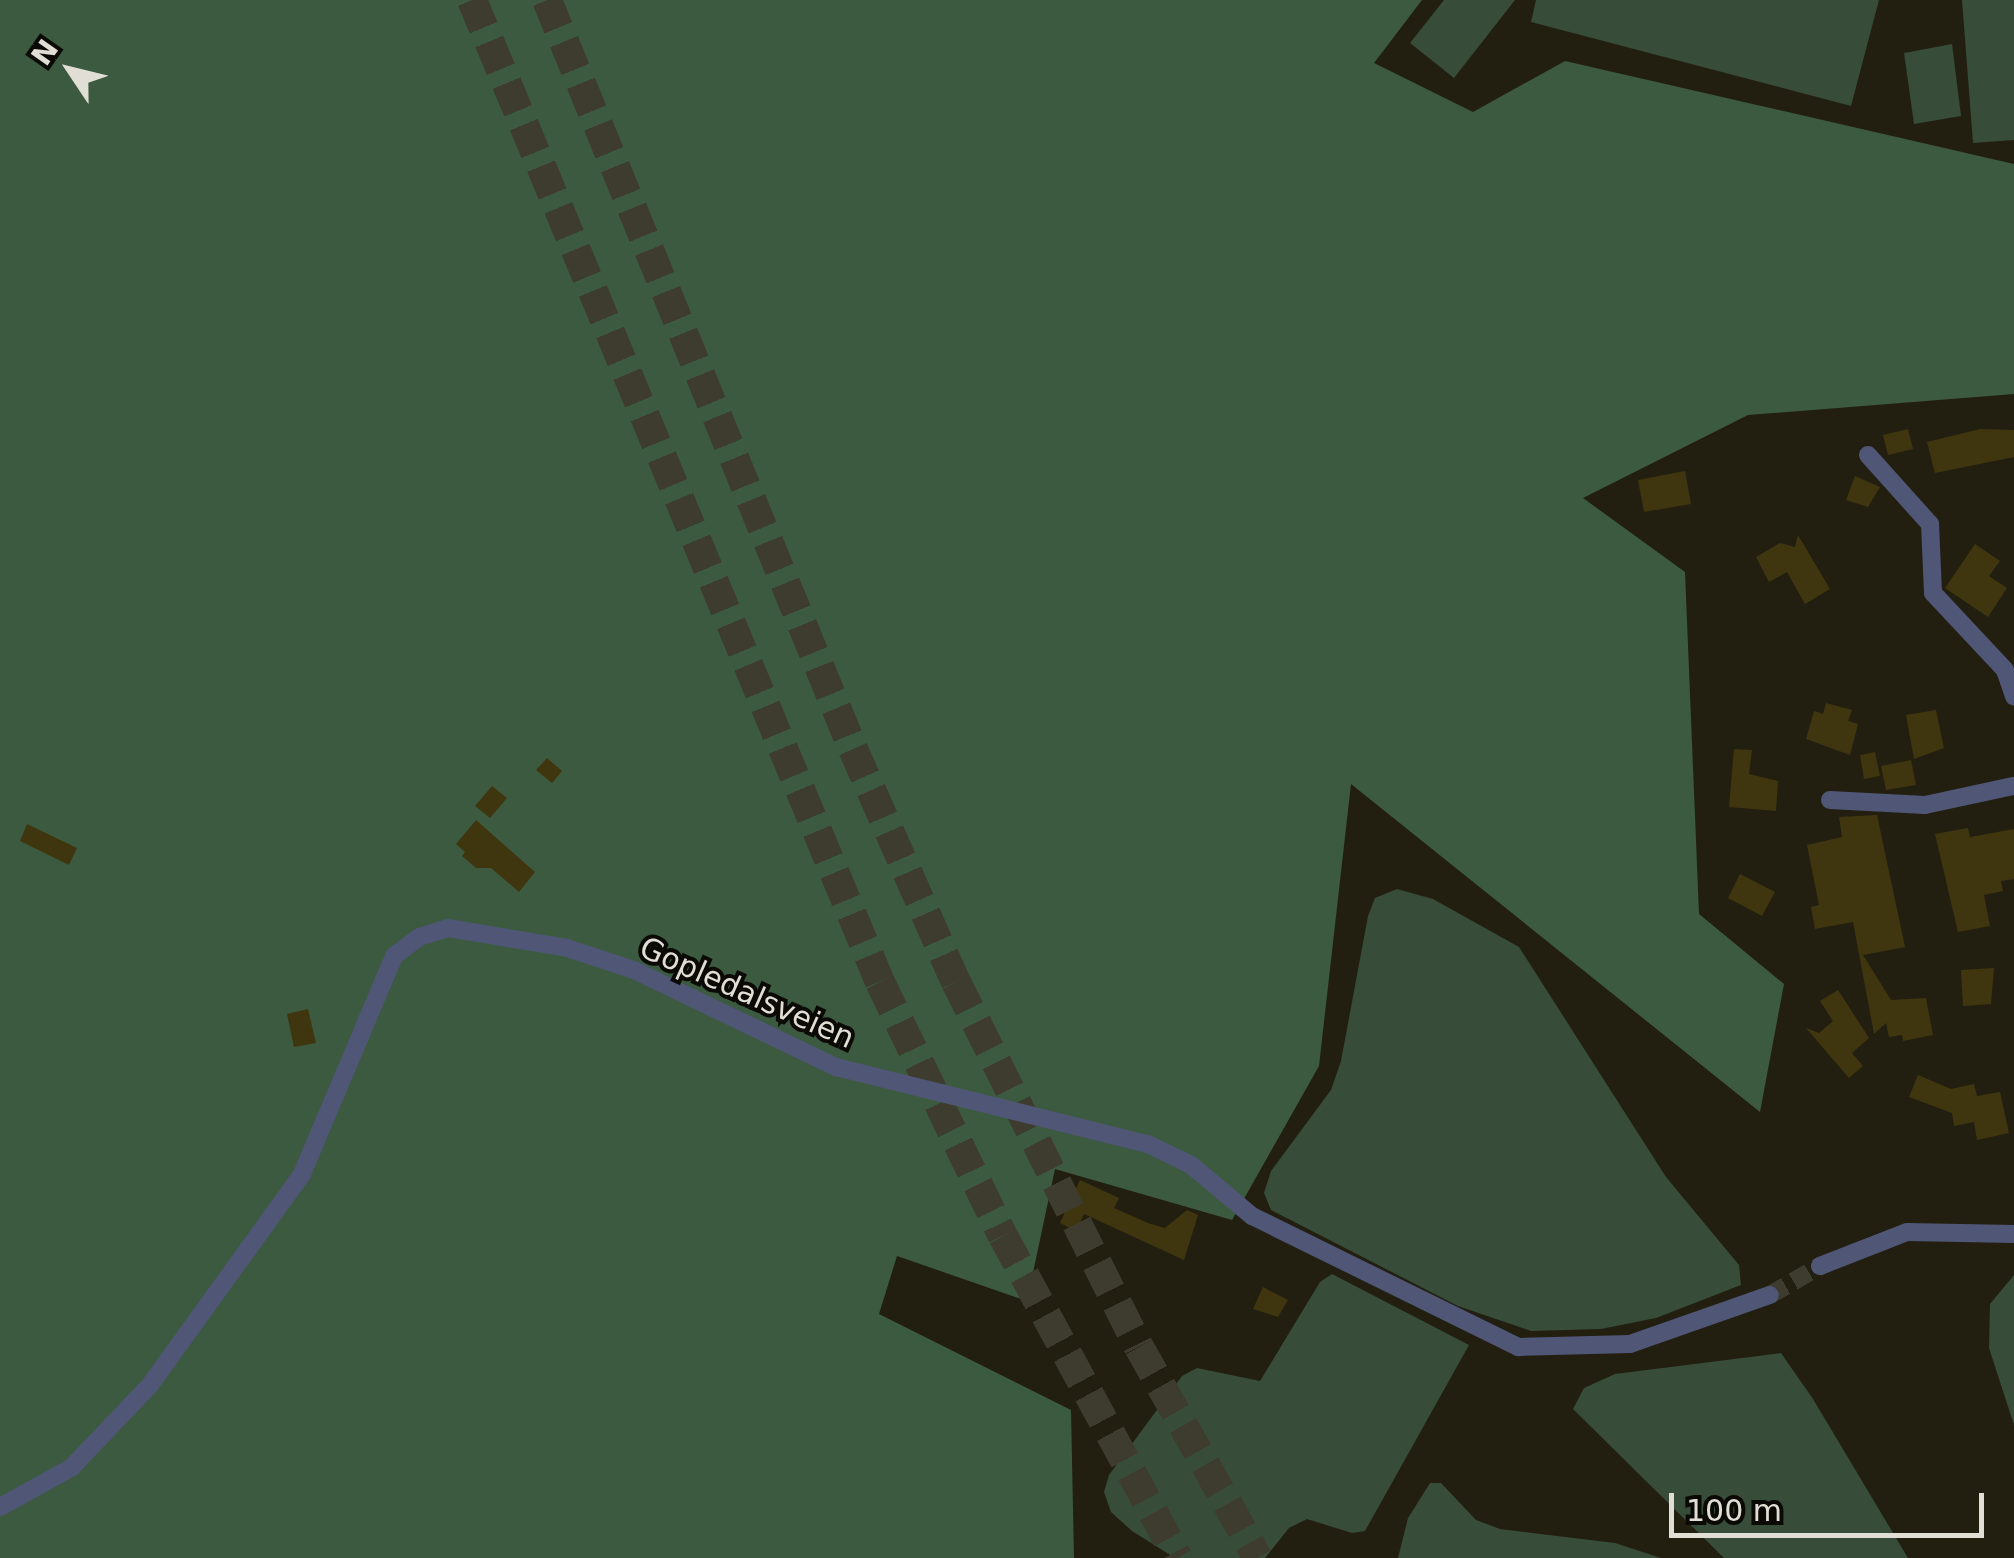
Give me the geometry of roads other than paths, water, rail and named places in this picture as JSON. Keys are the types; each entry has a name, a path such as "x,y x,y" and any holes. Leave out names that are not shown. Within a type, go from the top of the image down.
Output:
{"street":[{"path":"1868,456 1930,524 1933,593 2005,670 2014,696"},
{"path":"1830,800 1925,805 2014,786"},
{"name":"Gopledalsveien","path":"0,1507 71,1468 150,1385 302,1174 394,956 419,937 448,928 568,948 634,970 836,1066 1148,1144 1191,1165 1252,1216 1518,1347 1630,1344 1770,1295"},
{"path":"1820,1266 1906,1232 2014,1234"}],"tunnel":[{"path":"472,0 880,982 1003,1236 1178,1558"},
{"path":"547,0 853,749 956,982 1139,1347 1258,1558"},
{"path":"1770,1295 1820,1266"}]}
